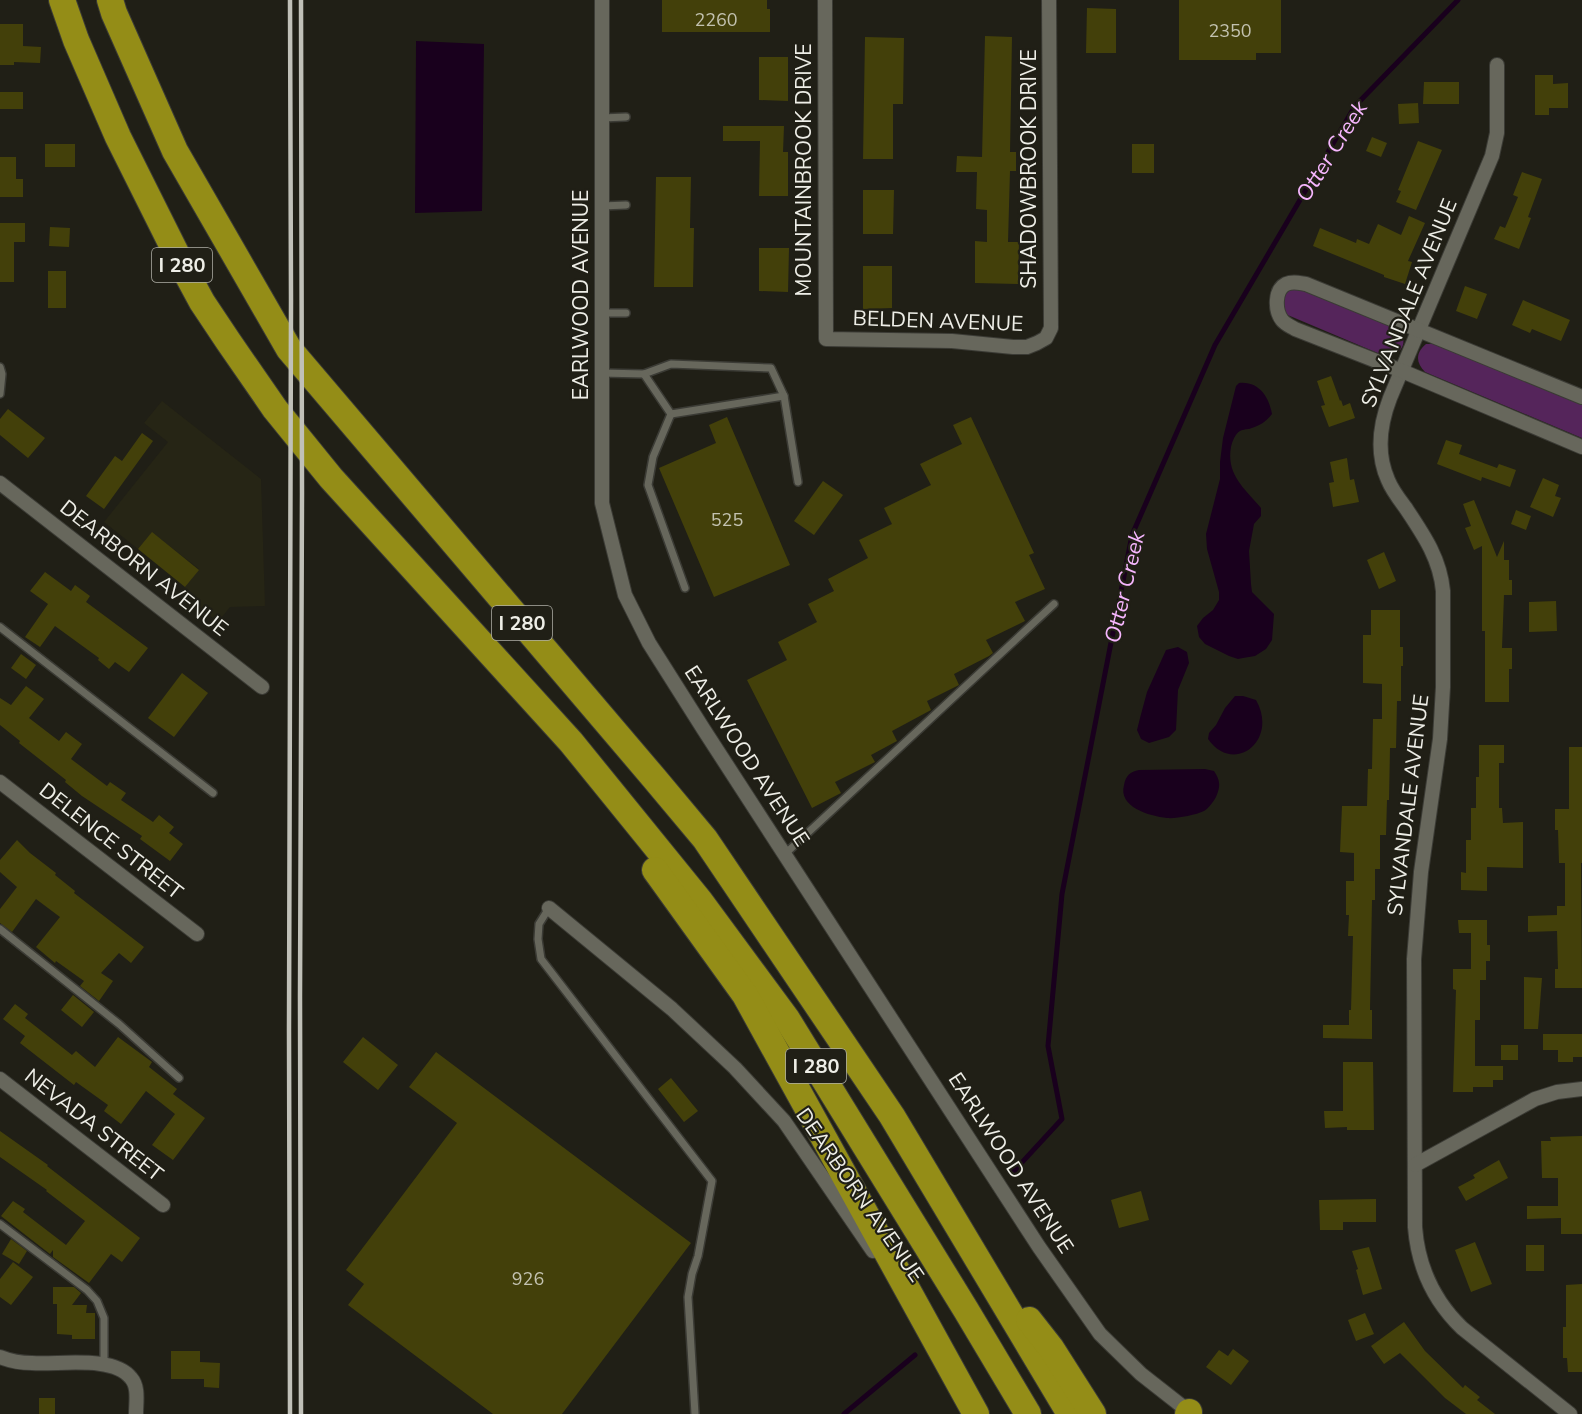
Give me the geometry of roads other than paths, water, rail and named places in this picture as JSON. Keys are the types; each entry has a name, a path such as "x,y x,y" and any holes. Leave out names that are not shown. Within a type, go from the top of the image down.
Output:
{"highway":[{"name":"I 280","path":"62,0 76,40 118,137 202,302 228,342 275,409 331,478 571,742 700,901 787,1019 1028,1414"},
{"name":"I 280","path":"110,0 175,152 289,349 705,839 892,1116 1070,1414"},
{"path":"571,742 645,856 745,995 976,1414"},
{"path":"961,1233 1051,1348 1093,1414"}],"street":[{"name":"EARLWOOD AVENUE","path":"602,0 602,503 625,595 649,643 1039,1246 1100,1334 1141,1374 1190,1413"},
{"name":"MOUNTAINBROOK DRIVE","path":"825,0 826,339"},
{"name":"SHADOWBROOK DRIVE","path":"1046,338 1051,328 1049,0"},
{"name":"SYLVANDALE AVENUE","path":"1497,64 1497,133 1492,156 1384,416 1380,446 1390,485 1433,552 1439,568 1443,591 1443,687 1440,740 1421,872 1414,959 1415,1227 1417,1246 1425,1273 1449,1315 1462,1328 1570,1414"},
{"path":"1582,397 1306,284 1295,282 1284,284 1279,291 1278,313 1284,322 1295,328 1582,447"},
{"name":"BELDEN AVENUE","path":"826,339 952,341 1027,347 1046,338"},
{"name":"DEARBORN AVENUE","path":"0,483 262,687"},
{"name":"DELENCE STREET","path":"0,782 197,934"},
{"name":"DEARBORN AVENUE","path":"549,908 672,1009 735,1068 784,1121 940,1347"},
{"name":"NEVADA STREET","path":"0,1079 163,1205"},
{"path":"1415,1165 1535,1099 1557,1092 1582,1089"},
{"path":"0,1357 31,1363 105,1364 121,1370 132,1378 136,1389 136,1414"}],"lane":[{"path":"602,118 626,117"},
{"path":"602,206 626,205"},
{"path":"602,313 626,313"},
{"path":"602,373 644,374 671,364 771,368 784,396 798,482"},
{"path":"0,368 2,374 0,394"},
{"path":"644,374 671,414"},
{"path":"671,414 784,396"},
{"path":"671,414 653,457 648,485 685,588"},
{"path":"785,854 1054,604"},
{"path":"0,627 213,793"},
{"path":"549,908 539,924 540,959 712,1181 688,1297 695,1414"},
{"path":"0,929 119,1024 179,1078"},
{"path":"0,1224 87,1290 97,1301 104,1318 105,1364"}],"waterway":[{"name":"Otter Creek","path":"1014,1171 1062,1119 1048,1046 1062,894 1132,535 1215,345 1355,106 1458,0"},
{"name":"Otter Creek","path":"844,1414 915,1355"}],"railway":[{"path":"290,0 290,1414"},
{"path":"301,0 301,1414"}]}
